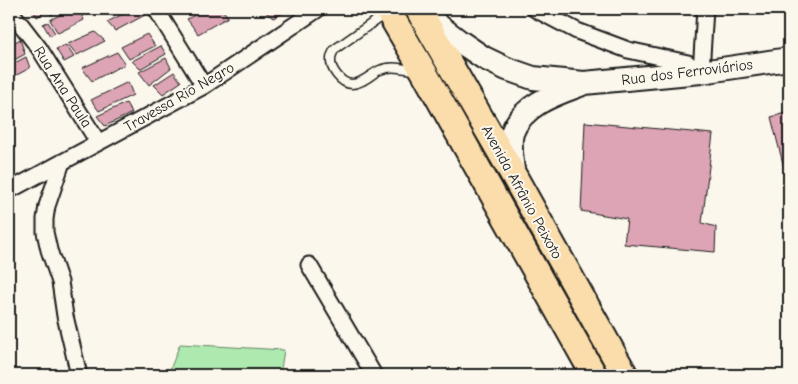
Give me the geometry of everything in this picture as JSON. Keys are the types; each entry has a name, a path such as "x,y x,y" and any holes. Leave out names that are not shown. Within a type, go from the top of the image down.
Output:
{"main road":[{"name":"Avenida Afrânio Peixoto","path":"388,10 594,375"},
{"name":"Rua dos Ferroviários","path":"418,10 484,58 532,78 584,83 698,72 789,59"},
{"name":"Avenida Afrânio Peixoto","path":"418,10 514,176 625,375"},
{"name":"Rua dos Ferroviários","path":"514,176 511,151 512,134 520,119 534,106 550,96 584,83"}],"street":[{"name":"Rua Ana Paula","path":"9,9 39,48 98,142"},
{"path":"156,9 204,86"},
{"name":"Travessa Rio Negro","path":"9,190 204,86 318,9"},
{"path":"535,9 577,31 628,50 688,63 698,72"},
{"path":"698,72 705,9"},
{"path":"62,162 47,206 45,232 60,282 65,316 79,375"},
{"path":"309,265 374,375"}],"lane":[{"path":"388,10 335,49 331,55 330,62 334,70 343,82 351,84 379,70 388,68 424,72"}],"green space":[{"path":"180,344 284,350 280,375 168,375"}],"building":[{"path":"32,9 42,9 44,13 37,17"},
{"path":"46,9 61,9 51,15"},
{"path":"71,9 79,9 84,20 58,33 50,20"},
{"path":"105,9 125,9 112,15"},
{"path":"133,9 142,9 145,15 115,31 107,22"},
{"path":"206,9 222,9 228,17 198,34 187,19"},
{"path":"262,9 292,9 273,18"},
{"path":"48,22 55,33 50,36 43,24"},
{"path":"95,32 105,41 77,55 68,44"},
{"path":"147,34 155,46 129,59 121,47"},
{"path":"20,39 25,54 9,63 9,46"},
{"path":"66,45 74,57 64,62 56,49"},
{"path":"161,46 166,54 140,69 132,61"},
{"path":"117,52 125,64 92,81 82,68"},
{"path":"26,57 30,68 9,79 9,66"},
{"path":"166,58 171,68 149,85 139,72"},
{"path":"174,72 181,82 163,94 154,85"},
{"path":"128,82 133,95 99,111 91,100"},
{"path":"126,103 132,113 105,126 97,116"},
{"path":"789,112 789,187 771,117"},
{"path":"585,122 713,134 702,223 716,227 715,252 624,244 627,219 581,211"}]}
